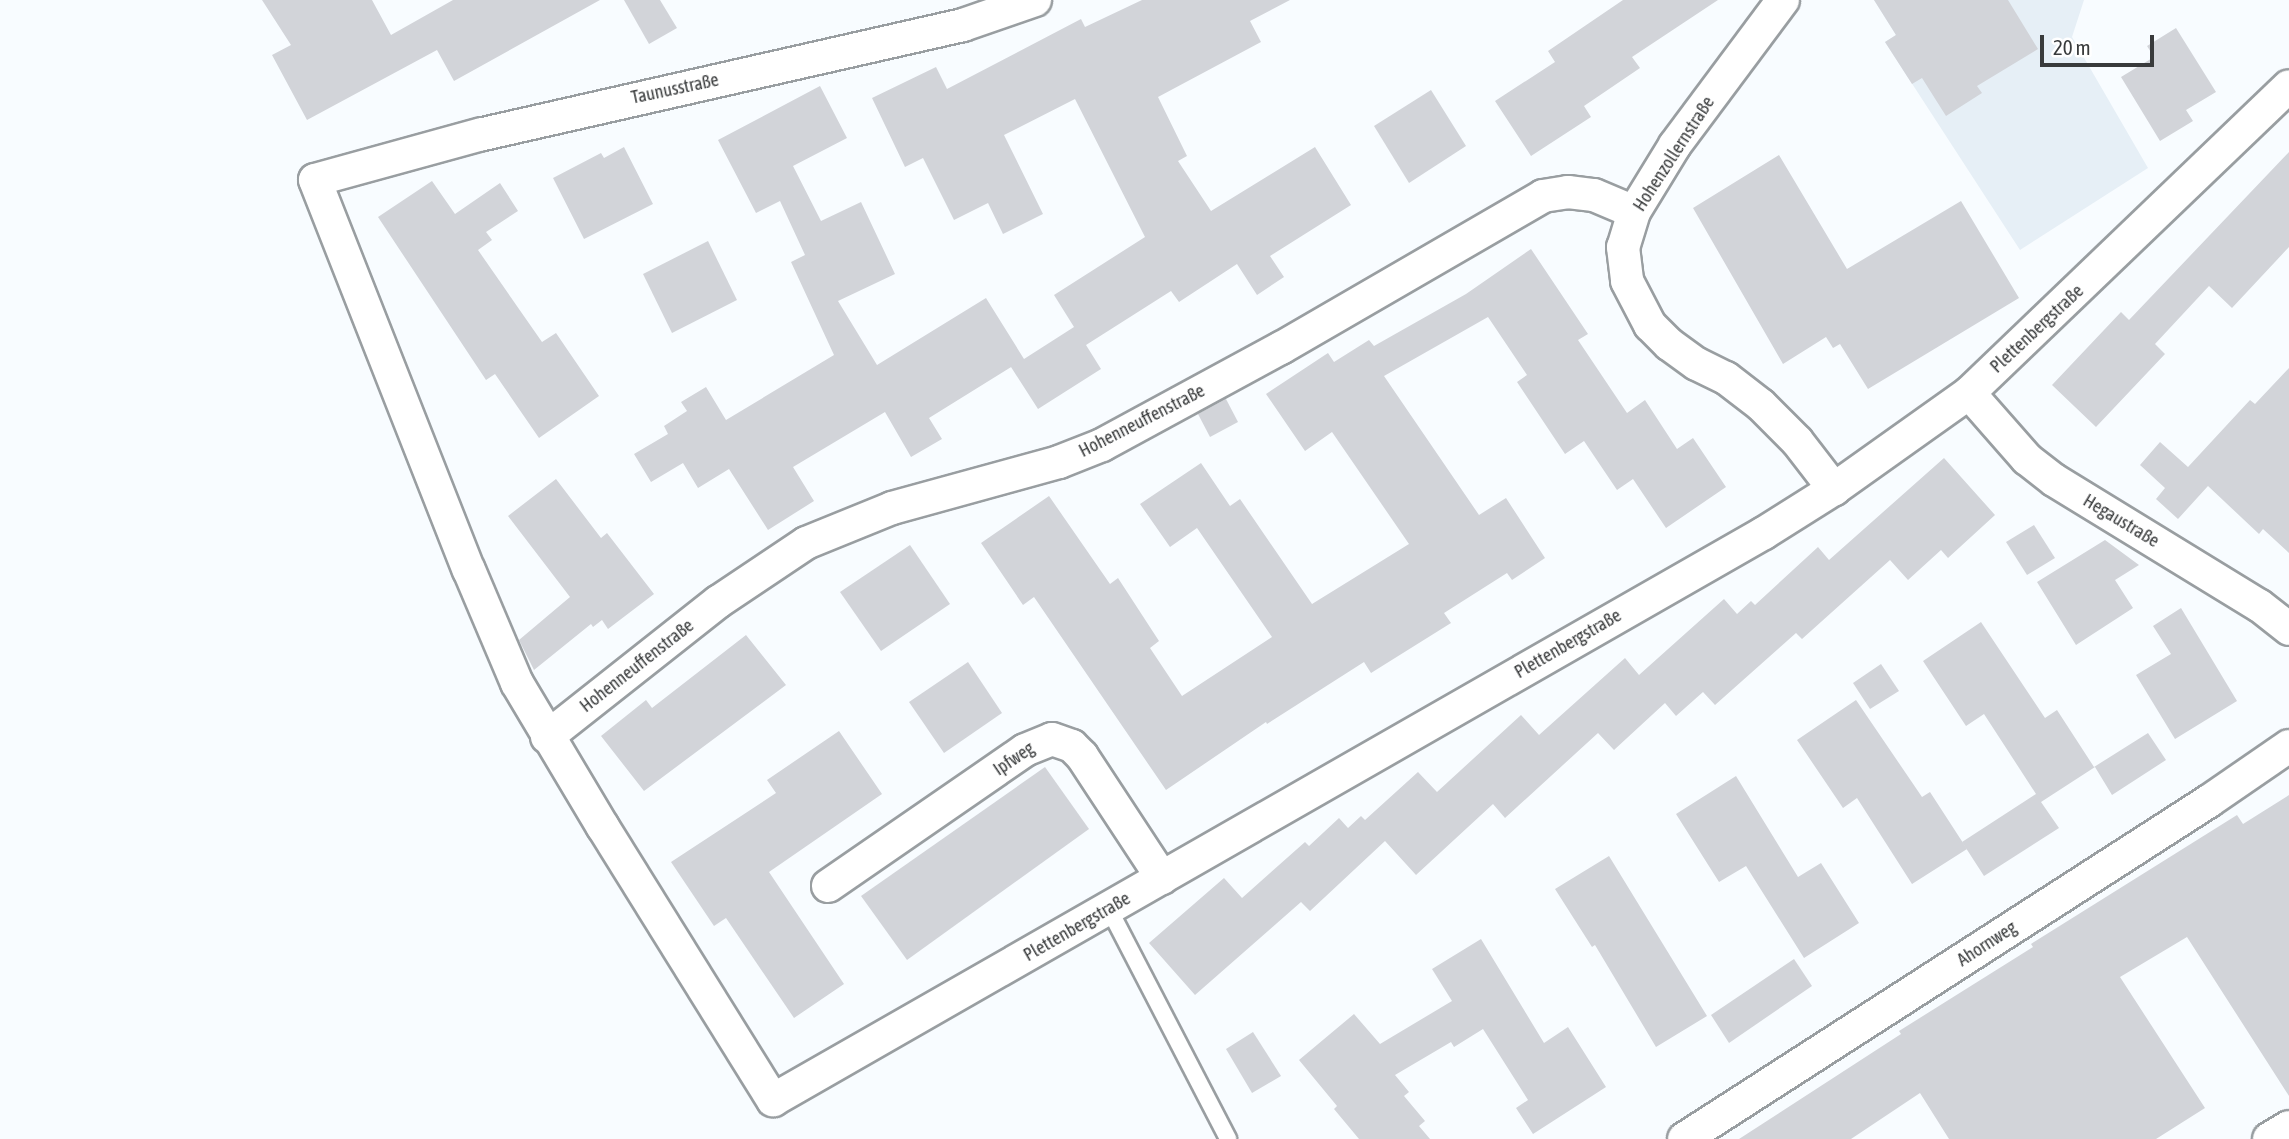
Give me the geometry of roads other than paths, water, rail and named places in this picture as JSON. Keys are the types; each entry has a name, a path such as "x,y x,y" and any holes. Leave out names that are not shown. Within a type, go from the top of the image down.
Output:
{"street":[{"name":"Taunusstraße","path":"547,737 517,683 469,570 315,180 482,134 963,25 1035,0"},
{"name":"Hohenzollernstraße","path":"1783,0 1675,145 1634,212 1623,247 1627,281 1650,325 1669,344 1697,364 1726,378 1762,405 1797,441 1834,489"},
{"name":"Plettenbergstraße","path":"547,737 773,1100 1764,533 1834,489 1969,393 2289,86"},
{"name":"Hohenneuffenstraße","path":"547,737 718,602 806,543 892,508 1059,462 1102,445 1281,348 1543,196 1568,192 1594,195 1634,212"},
{"name":"Hegaustraße","path":"1969,393 2027,459 2054,480 2260,606 2289,629"},
{"name":"Ipfweg","path":"828,886 1026,750 1052,739 1072,746 1082,756 1162,878"},
{"name":"Ahornweg","path":"1684,1139 2198,808 2289,746"},
{"path":"2269,1139 2289,1127"}],"lane":[{"path":"1109,909 1228,1139"}]}
